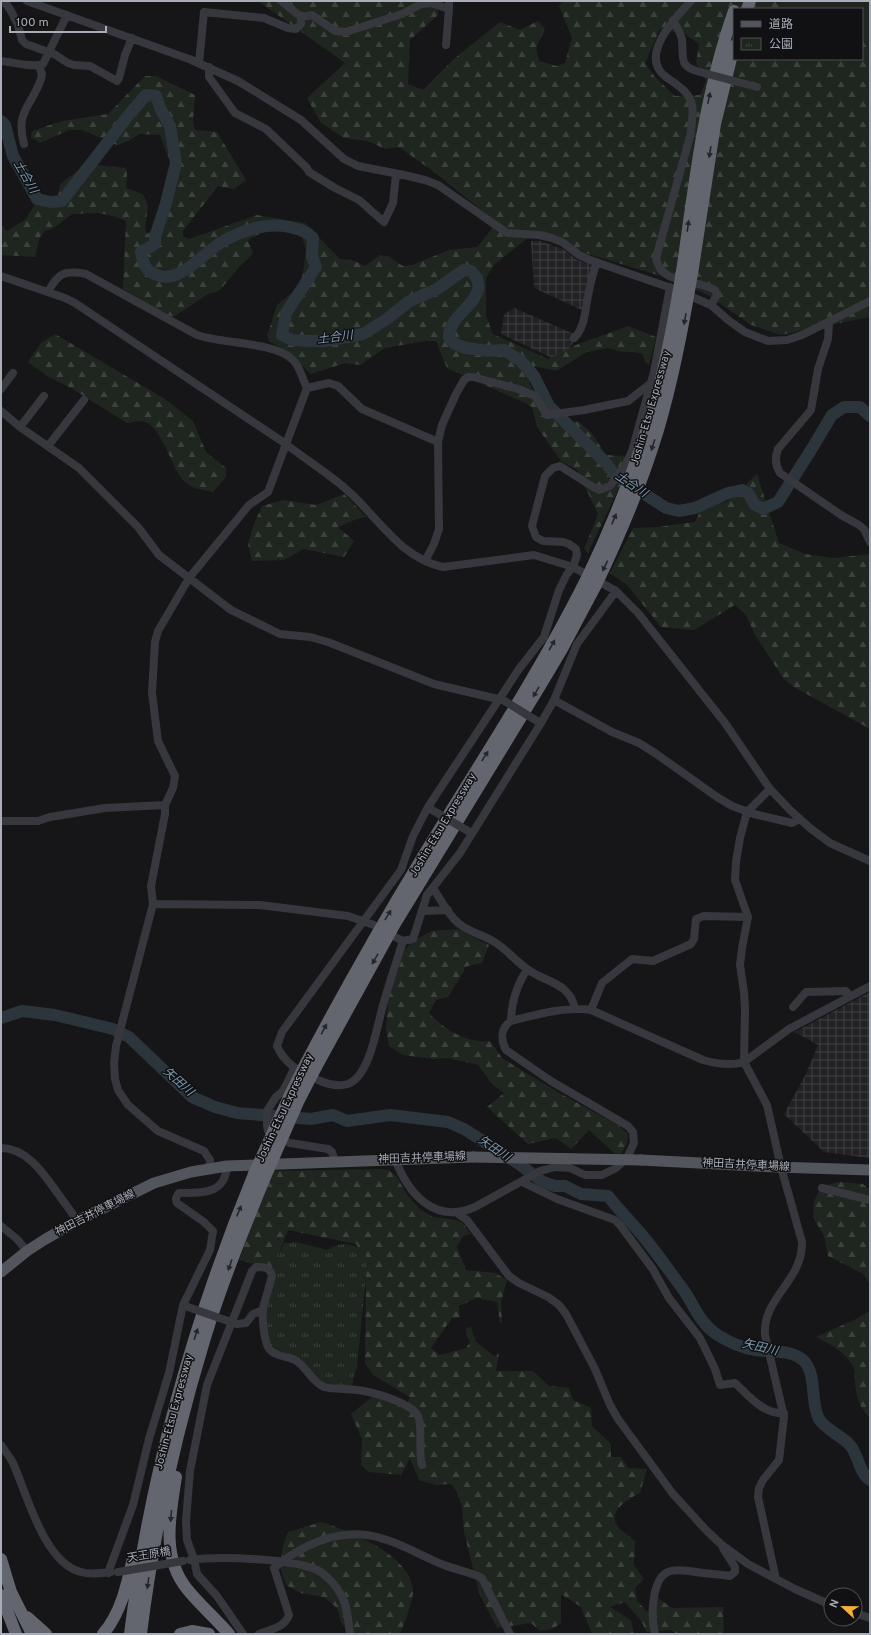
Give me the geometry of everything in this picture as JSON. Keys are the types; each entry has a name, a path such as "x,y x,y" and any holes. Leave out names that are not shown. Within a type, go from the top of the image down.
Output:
{"highway":[{"name":"Joshin-Etsu Expressway","path":"688,266 699,154 707,107 717,64 733,13"},
{"name":"Joshin-Etsu Expressway","path":"130,1634 147,1523 180,1384 214,1280 259,1176 289,1097 311,1065 367,951 591,582 602,548 627,488 648,427 666,358 688,266 715,124 733,49"},
{"name":"Joshin-Etsu Expressway","path":"141,1634 149,1574 168,1478 204,1341 259,1176"},
{"path":"204,1341 183,1434 175,1478 171,1513 171,1558 180,1579 194,1598 229,1634"},
{"path":"103,1634 116,1616 124,1594 167,1421 180,1384"},
{"path":"1,1559 8,1614 16,1634"},
{"path":"6,1594 32,1634"},
{"path":"6,1594 24,1614 46,1634"},
{"path":"8,1614 22,1634"},
{"path":"180,1634 192,1631 209,1634"}],"main road":[{"name":"神田吉井停車場線","path":"1,1272 27,1251 77,1221 154,1183 209,1168 335,1161 473,1157 642,1160 870,1170"}],"street":[{"path":"2,1 7,4 11,11 18,25 22,40 26,44 54,54 68,63 90,66 117,81 120,78 125,55 132,38"},
{"path":"27,1 209,67 238,81 301,120 344,159 358,166 425,180 438,186 507,233 539,235 562,242 579,255 670,287 711,305 745,332 768,341 787,340 802,335 870,301"},
{"path":"281,1 301,17 312,15 335,31 346,32 402,14 421,4 431,3 449,5 446,45"},
{"path":"691,1 673,20 657,49 655,60 658,70 667,78 678,84 686,92 692,105 691,133 656,258 657,264 662,272 669,276 714,290 717,295 711,305"},
{"path":"199,63 204,12 264,18 288,28 296,29 301,24 301,17"},
{"path":"1,61 15,62 37,67 43,64 67,15"},
{"path":"673,20 682,39 681,57 685,65 690,69 757,87"},
{"path":"24,144 21,133 21,121 41,79 42,74 39,66"},
{"path":"209,67 209,77 235,113 266,129 294,155 309,172 335,188 359,200 384,222 393,203 396,174"},
{"path":"574,338 578,334 584,316 587,298 597,262"},
{"path":"48,292 57,277 64,274 79,272 86,274 197,335 208,339 265,347 281,353 293,360 299,368 307,388 268,492 249,505 189,578 158,631 155,642 152,693 158,741 175,776 173,788 164,805 164,814 151,886 153,904 116,1046 114,1063 115,1079 118,1090 128,1105 158,1131 204,1151 210,1160 209,1168"},
{"path":"1,276 75,303 286,444 348,491 372,514 399,544 416,557 443,568 534,555 573,568 616,591 638,613 725,723 770,789 800,819 830,843 870,861"},
{"path":"616,591 577,644 554,700 470,832 460,853 427,895 423,911 412,939 399,939 373,1045 364,1068 358,1077 348,1084 336,1085 325,1083 294,1069 281,1055 277,1046 282,1032 400,870 413,836 430,808 501,700 519,669 544,637 559,590 567,574 573,568 577,554 576,549 563,542 543,541 536,538 532,526 545,476 553,468 560,466 600,490 610,486 626,464 632,451 650,384 660,342 670,287"},
{"path":"829,322 828,339 818,369 811,410 778,448 776,463 780,473 841,515 859,525 864,530 870,542"},
{"path":"1,389 13,373"},
{"path":"425,561 439,529 438,442 442,426 464,380 468,377 473,377 518,389 535,396 547,414 584,410 628,401 650,384"},
{"path":"307,388 329,383 338,386 362,409 438,442"},
{"path":"20,427 44,396"},
{"path":"48,446 84,400"},
{"path":"1,411 20,427 79,468 138,527 159,555 231,610 280,634 310,637 328,642 434,684 501,700 539,722"},
{"path":"554,700 612,732 639,743 676,767 717,797 747,812 792,823 800,819"},
{"path":"770,789 747,812 740,838 735,880 748,917 740,965 745,1009 744,1062 767,1105 781,1167 802,1242 802,1252 796,1271 772,1307 765,1321 765,1335 784,1413 778,1460 762,1480 758,1497 776,1579"},
{"path":"1,821 38,821 50,817 104,808 164,805"},
{"path":"430,808 470,832"},
{"path":"433,888 455,921 467,929 500,945 528,970 553,981 566,992 573,1001 574,1009"},
{"path":"153,904 260,905 348,916 374,925"},
{"path":"423,911 448,910"},
{"path":"591,1010 602,983 632,959 653,960 690,944 694,939 696,919 704,916 748,917"},
{"path":"511,1021 511,1009 522,977 528,970"},
{"path":"395,1159 401,1176 414,1194 421,1200 429,1206 443,1212 458,1213 475,1207 540,1171 555,1167 570,1168 585,1175 602,1175 616,1168 627,1158 634,1143 632,1132 623,1121 580,1099 506,1050 502,1043 502,1034 506,1024 511,1021 574,1009 591,1010 703,1060 712,1063 730,1065 744,1062 789,1029 870,986"},
{"path":"793,1007 806,992 846,992 850,996"},
{"path":"294,1069 283,1091 276,1097 267,1111 268,1131 273,1136 290,1143 328,1149 332,1152 335,1161"},
{"path":"1,1148 9,1148 32,1161 45,1176 77,1221"},
{"path":"108,1573 133,1505 148,1438 170,1367 186,1306 210,1250 213,1231 204,1222 177,1203 176,1197 179,1193 199,1193 212,1191 224,1180 227,1166"},
{"path":"524,1180 557,1199 615,1220 652,1268 669,1298 700,1338 715,1369 720,1385 736,1383 760,1407 778,1413 784,1413"},
{"path":"822,1188 870,1200"},
{"path":"458,1213 467,1220 509,1276 519,1283 548,1296 559,1305 566,1314 618,1419 673,1494 722,1545 748,1564 795,1589 823,1601"},
{"path":"1,1226 17,1239 27,1251"},
{"path":"245,1633 217,1596 197,1574 187,1540 186,1521 190,1471 207,1385 230,1321 252,1271 256,1267 268,1268 272,1276 263,1310 265,1338 268,1349 274,1353 295,1360 316,1382 325,1387 358,1390 381,1396 407,1407 418,1416 420,1422 419,1442 422,1465"},
{"path":"186,1306 242,1324 246,1323 253,1314 263,1310"},
{"name":"天王原橋","path":"1,1445 12,1461 39,1527 55,1555 69,1568 80,1572 94,1574 118,1572 183,1561 247,1559 281,1562 303,1566 320,1572 332,1582 341,1594 345,1605 350,1634"},
{"path":"259,1634 280,1630 289,1615 274,1568 290,1555 324,1539 347,1535 367,1536 388,1541 446,1566 482,1578 510,1634"},
{"path":"655,1634 653,1603 660,1577 666,1572 681,1569 730,1576 735,1572 735,1567 722,1545"}],"shaded area":[{"path":"531,241 540,241 563,249 577,260 593,265 582,310 534,288"},
{"path":"514,308 574,334 573,343 561,362 501,334 504,314"},
{"path":"870,992 870,1158 824,1152 784,1114 806,1074 818,1045 795,1032"}],"green space":[{"path":"258,1 439,1 438,15 410,40 408,84 423,90 455,58 500,22 520,30 538,21 545,29 536,48 539,61 557,66 565,63 572,38 559,6 563,1 780,1 783,8 733,8 733,60 863,60 863,41 870,43 870,317 781,335 751,325 706,294 664,277 585,253 542,232 525,240 494,265 486,278 486,316 493,334 548,359 576,345 628,326 656,337 649,365 646,363 642,354 622,352 608,348 587,352 556,371 535,366 529,384 553,418 579,422 591,432 606,455 624,456 627,471 588,553 584,549 598,514 577,470 561,461 537,427 532,407 447,368 436,341 425,341 385,348 360,365 345,363 311,374 285,350 269,341 267,336 277,305 299,287 303,273 306,250 302,237 288,231 264,230 248,240 253,253 220,290 208,294 175,316 168,316 123,289 126,221 114,216 98,213 72,214 54,228 45,231 40,237 35,257 1,255 1,225 7,231 25,220 35,204 58,196 60,184 87,164 126,168 126,188 143,194 148,206 145,229 147,234 152,230 172,167 160,135 140,134 117,145 82,130 69,130 40,143 31,137 32,131 62,121 108,114 145,76 156,76 195,95 193,122 195,130 217,132 246,180 234,189 218,186 183,231 183,236 189,239 257,215 305,223 340,259 352,260 365,266 380,255 389,257 403,266 412,265 449,250 477,247 491,230 494,220 434,172 399,147 385,149 368,141 344,138 321,123 307,98 345,63","holes":["660,29 685,34 699,44 696,63 706,81 700,95 675,96 655,77 645,63"]},
{"path":"780,1 870,1 870,43 863,41 863,8 783,8"},
{"path":"55,334 165,399 193,421 206,452 226,468 226,477 213,492 195,488 185,482 175,467 160,436 154,428 147,423 139,421 127,423 71,388 47,376 28,362 41,343"},
{"path":"757,474 779,543 805,554 833,558 870,554 870,729 792,686 783,678 755,635 746,615 735,605 694,630 661,627 627,585 610,573 633,528 657,527 695,522 701,509 728,501"},
{"path":"344,494 366,517 338,527 354,541 344,557 304,549 284,560 252,561 248,544 253,526 262,506 283,500 316,505"},
{"path":"457,929 489,945 482,963 464,967 464,971 448,997 436,1000 429,1013 449,1030 465,1038 490,1041 502,1058 561,1094 618,1125 628,1134 627,1144 621,1154 615,1154 589,1130 571,1149 556,1138 528,1144 487,1107 504,1093 493,1085 478,1065 448,1058 433,1059 403,1055 389,1046 386,1029 388,1001 405,949 416,939 432,931"},
{"path":"389,1170 396,1176 408,1196 420,1209 433,1217 462,1222 471,1234 463,1236 457,1247 466,1270 495,1273 507,1280 501,1302 502,1322 500,1323 497,1302 477,1298 459,1306 460,1317 452,1318 431,1348 439,1355 466,1348 470,1342 466,1334 466,1328 471,1327 476,1342 494,1356 499,1353 496,1371 533,1371 549,1386 569,1388 573,1400 591,1408 592,1426 611,1444 611,1457 621,1457 628,1468 647,1469 640,1493 620,1506 615,1516 615,1521 618,1527 635,1541 634,1565 644,1579 635,1588 637,1601 648,1612 658,1598 672,1608 723,1607 724,1634 676,1634 671,1630 646,1632 642,1622 625,1602 610,1607 631,1620 634,1634 591,1634 581,1607 561,1594 561,1623 552,1629 540,1631 531,1623 497,1628 479,1593 464,1532 462,1507 457,1492 451,1484 436,1485 419,1480 410,1458 401,1475 369,1472 361,1465 362,1439 351,1414 373,1396 405,1408 410,1397 373,1375 365,1363 366,1282 364,1256 356,1244 288,1230 273,1269 239,1260 271,1171"},
{"path":"840,1182 863,1184 870,1190 870,1284 863,1274 828,1256 824,1236 813,1217 814,1201 822,1186"},
{"path":"296,1242 327,1250 332,1247 346,1244 361,1249 365,1253 367,1266 357,1368 354,1375 352,1388 326,1386 304,1365 270,1347 265,1310 272,1271 284,1243"},
{"path":"870,1311 870,1418 863,1410 859,1401 856,1392 854,1370 848,1358 838,1350 816,1337"},
{"path":"321,1522 348,1532 378,1547 392,1557 403,1568 411,1580 413,1593 410,1608 400,1634 351,1634 342,1624 337,1608 324,1597 301,1593 286,1585 280,1567 283,1545 288,1532"}],"waterway":[{"name":"土合川","path":"1,121 5,125 13,156 37,199 51,202 62,201 146,95 156,96 161,110 170,126 176,163 166,203 155,237 155,244 141,252 145,266 149,271 166,277 184,271 225,240 248,230 264,226 281,226 305,232 313,238 312,256 316,267 286,313 282,335 292,340 325,341 363,334 387,319 408,302 437,289 464,270 471,271 477,278 478,290 471,302 453,324 449,337 455,344 466,348 489,351 504,350 521,361 534,376 549,406 605,462 614,474 666,508 679,511 695,508 728,493 742,490 749,494 754,504 763,509 778,502 832,415 844,407 860,407 870,416"},
{"name":"矢田川","path":"1,1018 22,1011 55,1015 113,1029 129,1037 192,1097 215,1107 237,1113 311,1119 333,1115 347,1121 390,1115 448,1122 464,1129 519,1164 543,1182 555,1186 565,1186 581,1194 608,1196 657,1254 686,1294 700,1318 710,1329 720,1337 740,1346 755,1350 793,1354 804,1361 811,1374 816,1412 819,1419 825,1426 849,1444 855,1453 863,1472 870,1480"}]}
